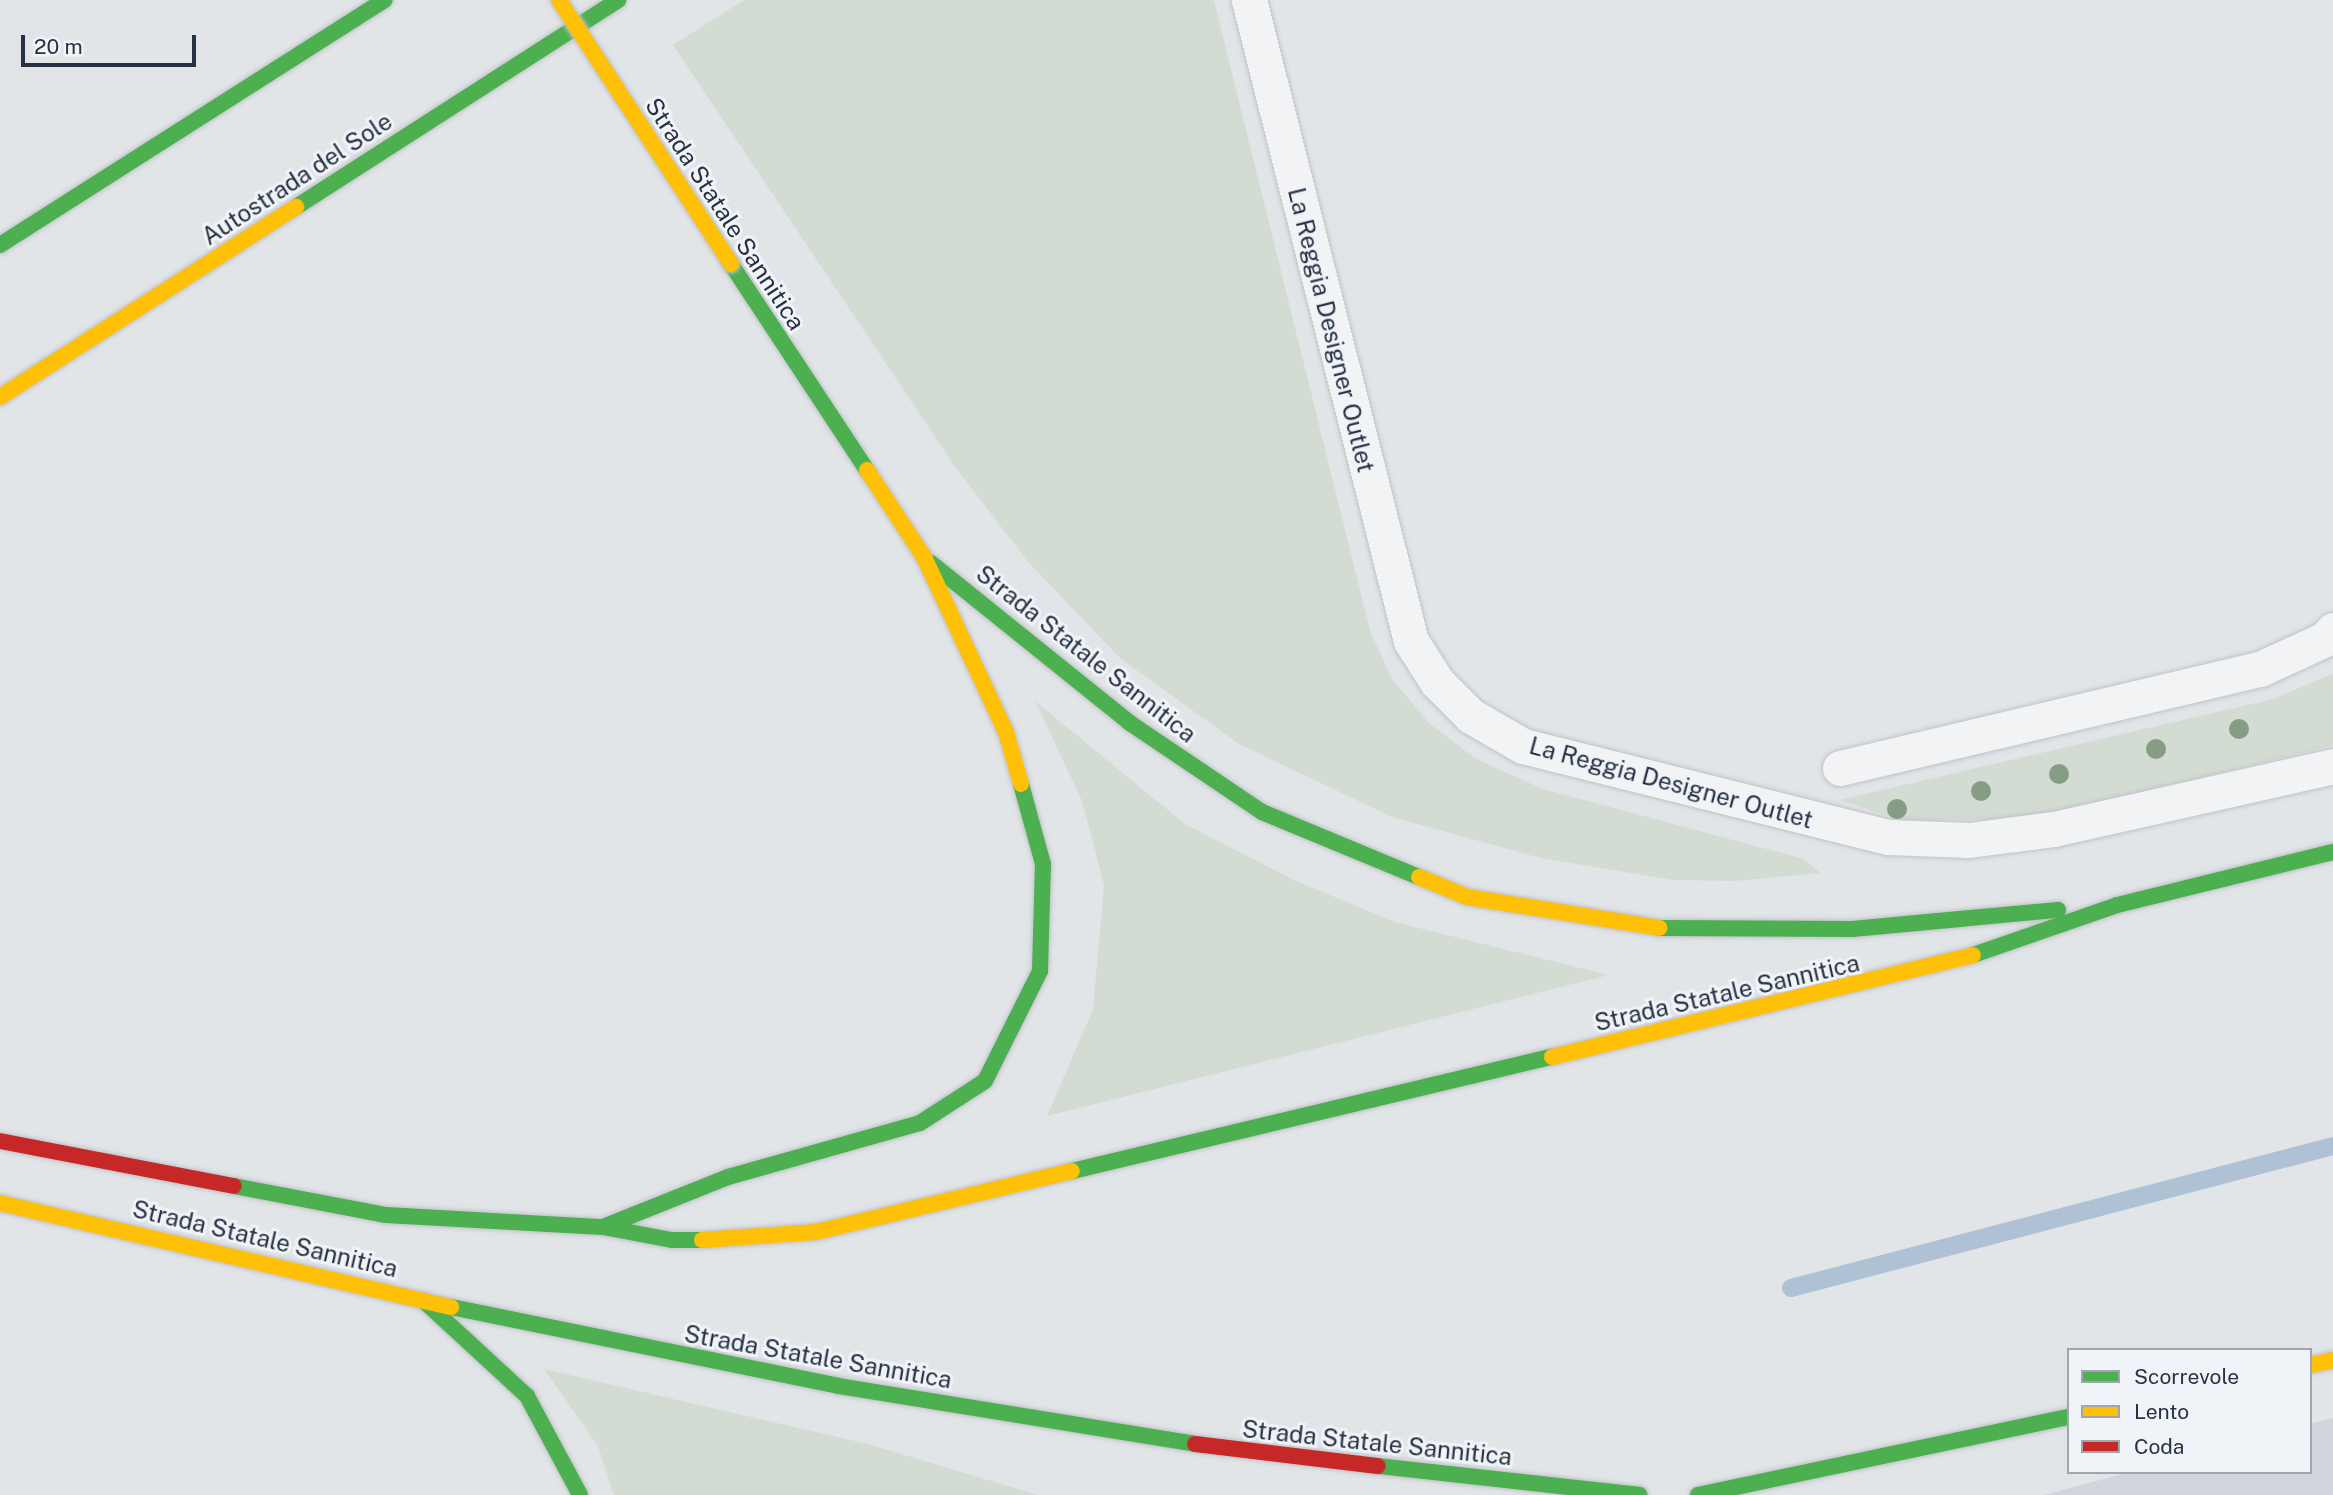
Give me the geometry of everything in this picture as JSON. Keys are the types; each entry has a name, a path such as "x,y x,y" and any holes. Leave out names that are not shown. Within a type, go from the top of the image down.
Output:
{"main road":[{"path":"0,245 385,0"},
{"name":"Strada Statale Sannitica","path":"559,0 924,557 1006,732 1043,864 1040,971 985,1081 920,1123 728,1177 603,1227"},
{"name":"Autostrada del Sole","path":"0,397 618,0"},
{"name":"Strada Statale Sannitica","path":"924,557 1130,723 1262,812 1467,897 1671,930 1852,929 2117,905"},
{"name":"Strada Statale Sannitica","path":"0,1140 386,1216 603,1227 672,1240 737,1241 816,1232 1874,981 1975,954 2117,905 2333,852"},
{"name":"Strada Statale Sannitica","path":"0,1203 420,1297 562,1333 838,1386 1216,1448 1639,1495"},
{"path":"420,1297 527,1396 580,1495"},
{"path":"2312,1365 2333,1360"},
{"path":"1698,1495 2067,1417"}],"lane":[{"name":"La Reggia Designer Outlet","path":"1249,0 1411,641 1437,682 1471,716 1523,746 1889,837 1969,840 2054,829 2333,766"},
{"path":"1840,768 2260,669 2325,639 2333,630"}],"shaded area":[{"path":"744,0 1214,0 1370,631 1392,679 1429,723 1476,759 1543,789 1801,858 1821,873 1735,881 1672,880 1540,858 1392,817 1239,744 1121,659 1028,562 953,464 673,45"},
{"path":"2333,674 2333,745 2037,819 1902,820 1839,800 2273,699"},
{"path":"1035,701 1185,824 1294,880 1395,922 1609,975 1047,1116 1093,1009 1104,885 1082,801"},
{"path":"544,1369 868,1444 1038,1495 614,1495 598,1446"},
{"path":"2333,1418 2333,1495 2044,1495 2123,1474 2312,1474 2312,1423"}],"waterway":[{"path":"1791,1288 2333,1146"}],"traffic: fast":[{"path":"0,245 385,0"},
{"path":"296,207 618,0"},
{"path":"731,264 867,470"},
{"path":"931,563 1130,723 1262,812 1419,877"},
{"path":"603,1227 728,1177 920,1123 985,1081 1040,971 1043,864 1021,784"},
{"path":"1973,955 2117,905 2333,852"},
{"path":"1660,928 1852,929 2058,910"},
{"path":"1072,1171 1552,1057"},
{"path":"234,1186 386,1215 603,1227 672,1240 702,1240"},
{"path":"424,1301 527,1396 580,1495"},
{"path":"451,1307 838,1386 1195,1444"},
{"path":"1698,1495 2067,1417"},
{"path":"1378,1466 1639,1495"}],"traffic: slow":[{"path":"559,0 731,264"},
{"path":"0,397 296,207"},
{"path":"867,470 924,557 1006,732 1021,784"},
{"path":"1419,877 1467,897 1660,928"},
{"path":"1552,1057 1973,955"},
{"path":"702,1240 816,1232 1072,1171"},
{"path":"0,1203 451,1307"},
{"path":"2312,1365 2333,1360"}],"traffic: jam":[{"path":"0,1141 234,1186"},
{"path":"1195,1444 1378,1466"}]}
